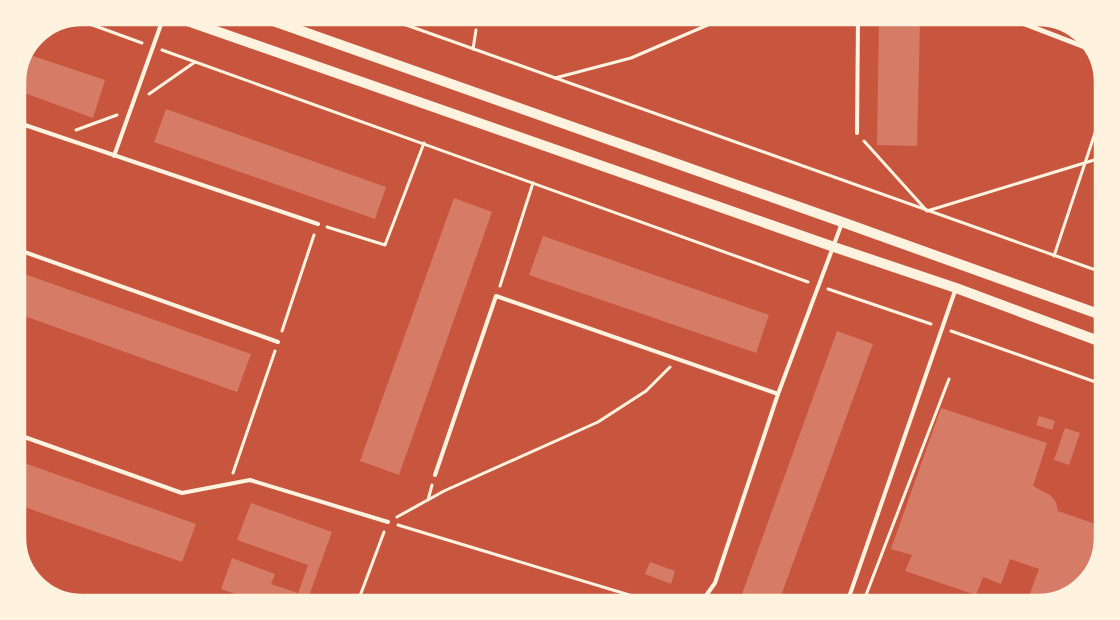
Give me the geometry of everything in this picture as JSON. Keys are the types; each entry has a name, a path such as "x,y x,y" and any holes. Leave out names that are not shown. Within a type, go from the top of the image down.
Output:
{"main road":[{"path":"200,25 956,288 1095,340"},
{"path":"284,25 1095,313"}],"street":[{"path":"1027,25 1082,46"}],"lane":[{"path":"114,156 161,25"},
{"path":"857,133 858,25"},
{"path":"25,125 318,224"},
{"path":"706,595 715,583 778,394 842,222"},
{"path":"25,252 278,342"},
{"path":"850,595 956,288"},
{"path":"435,475 496,296 778,394"},
{"path":"25,437 182,493 250,480 388,522"}],"path":[{"path":"95,25 819,286 1095,382"},
{"path":"406,25 1095,270"},
{"path":"473,49 476,25"},
{"path":"554,78 631,58 708,25"},
{"path":"857,133 927,210"},
{"path":"1054,256 1095,133"},
{"path":"318,224 348,235 385,245 424,143"},
{"path":"927,210 1095,159"},
{"path":"496,296 533,183"},
{"path":"360,595 388,522 444,491 598,422 646,391 678,359"},
{"path":"865,595 950,378"},
{"path":"388,522 629,595"}],"building":[{"path":"879,25 920,25 917,146 877,145"},
{"path":"32,56 105,80 93,118 25,93 25,78"},
{"path":"166,109 386,187 375,219 154,142"},
{"path":"454,198 492,212 399,475 360,461"},
{"path":"543,236 769,315 756,353 529,275"},
{"path":"25,274 251,354 237,392 25,316"},
{"path":"837,331 873,344 781,595 742,594"},
{"path":"941,408 1047,443 1033,486 1050,495 1056,502 1058,511 1095,524 1095,545 1091,560 1083,573 1073,583 1060,591 1045,595 1029,595 1039,569 1010,559 1001,584 983,577 976,595 905,571 912,555 891,549"},
{"path":"1039,416 1055,421 1052,430 1036,425"},
{"path":"1065,428 1080,433 1069,465 1054,460"},
{"path":"25,463 196,524 182,562 25,507"},
{"path":"251,503 332,532 309,595 238,595 221,589 232,558 275,574 271,584 298,593 308,565 237,540"},
{"path":"650,562 675,571 671,584 645,574"}]}
